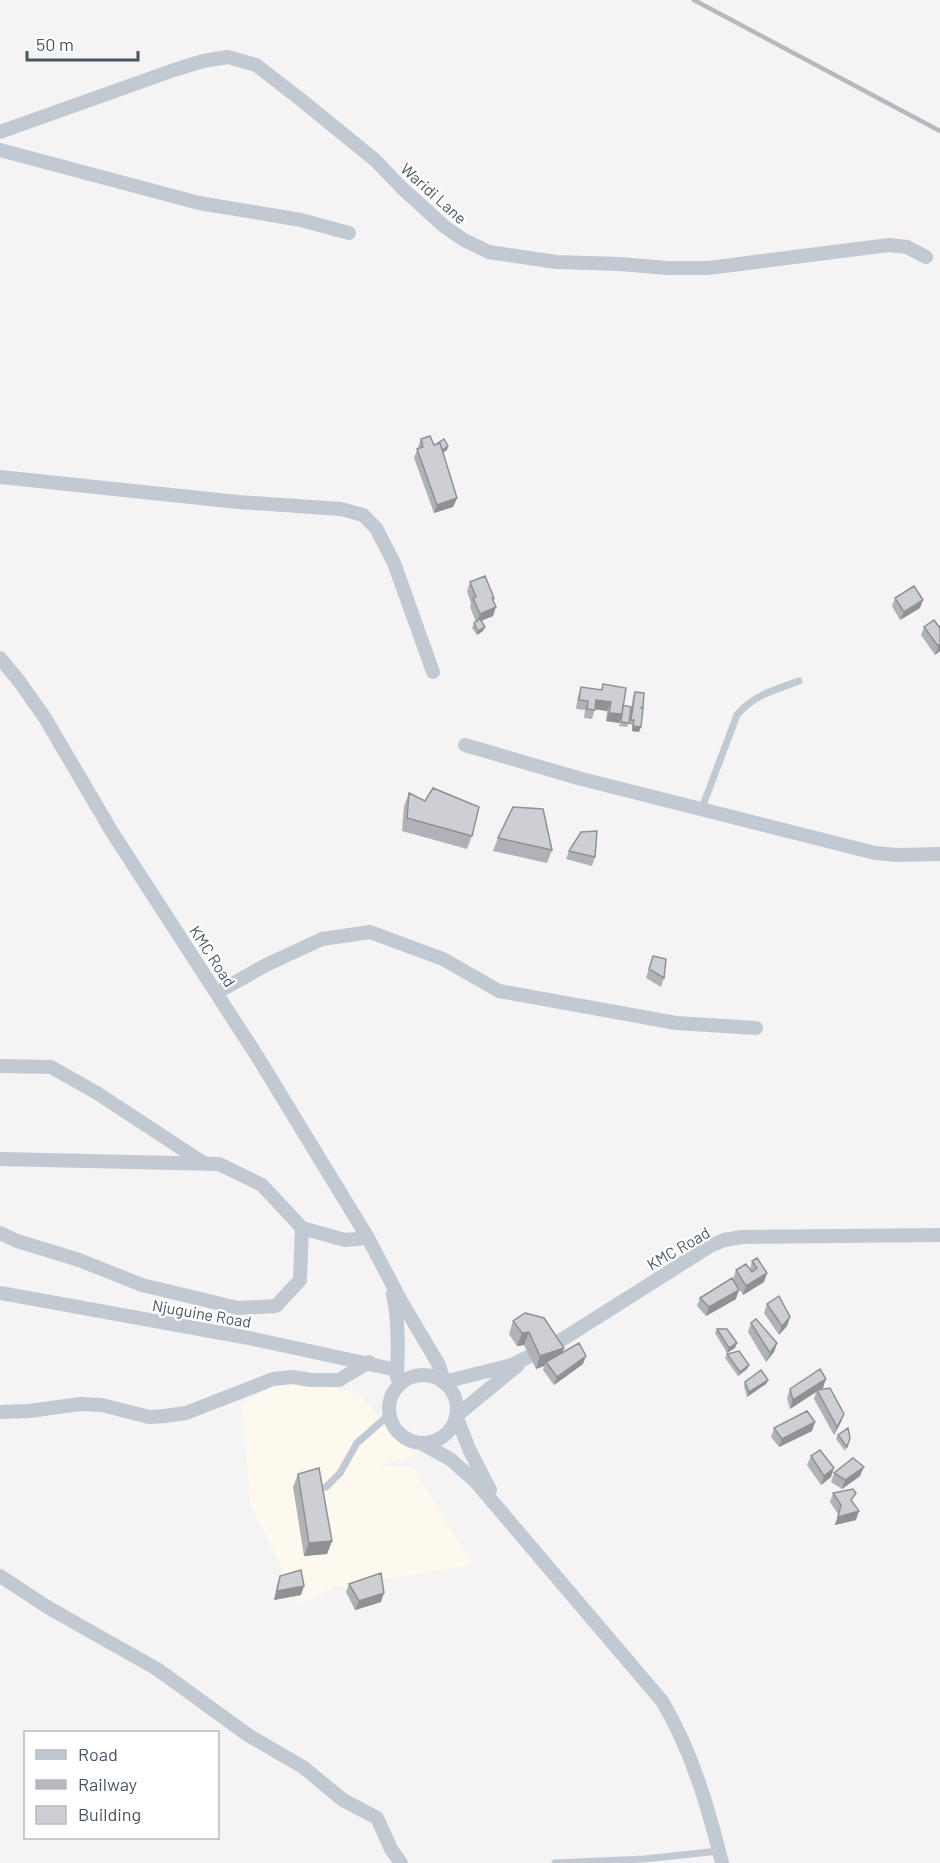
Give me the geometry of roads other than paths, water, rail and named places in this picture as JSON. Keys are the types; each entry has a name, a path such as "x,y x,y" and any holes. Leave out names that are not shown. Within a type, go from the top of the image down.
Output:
{"street":[{"name":"Waridi Lane","path":"0,132 174,70 228,57 256,65 279,82 375,160 402,188 445,226 464,240 489,252 556,262 667,268 708,268 750,264 890,245 907,247 926,257"},
{"path":"0,150 199,203 301,220 349,233"},
{"path":"0,477 238,502 354,511 363,515 376,528 394,563 433,672"},
{"name":"KMC Road","path":"0,658 45,718 112,832 218,992 368,1238 439,1365 444,1382 512,1365 526,1358 563,1339 710,1245 724,1240 767,1237 940,1235"},
{"path":"465,745 578,778 875,853 940,854"},
{"path":"218,992 266,965 322,939 370,932 443,959 499,991 676,1023 756,1028"},
{"path":"0,1066 51,1067 97,1093 205,1164"},
{"path":"0,1159 219,1164 262,1185 302,1228 345,1240 368,1238"},
{"path":"0,1233 17,1241 79,1260 142,1285 238,1308 276,1306 300,1280 302,1228"},
{"name":"KMC Road","path":"389,1278 397,1313 397,1370 392,1394"},
{"name":"Njuguine Road","path":"0,1293 369,1362 397,1370"},
{"name":"KMC Road","path":"456,1416 526,1358"},
{"path":"0,1412 29,1411 80,1404 102,1405 149,1417 165,1416 195,1410 273,1379 292,1377 339,1380 369,1362"},
{"path":"500,1508 470,1451 456,1416 456,1400 451,1390 434,1376 422,1374 400,1383 389,1403 394,1426 401,1435 450,1459 475,1480 662,1701 689,1754 720,1857"},
{"path":"421,1443 432,1442 442,1437 450,1430 456,1416"},
{"path":"0,1576 49,1608 158,1669 248,1735 303,1767 343,1800 376,1818 391,1850 401,1863"}],"lane":[{"path":"702,808 737,716 759,695 799,681"},
{"path":"326,1487 340,1473 357,1443 390,1414"},
{"path":"555,1863 720,1857"}],"railway":[{"path":"694,0 940,131"}]}
